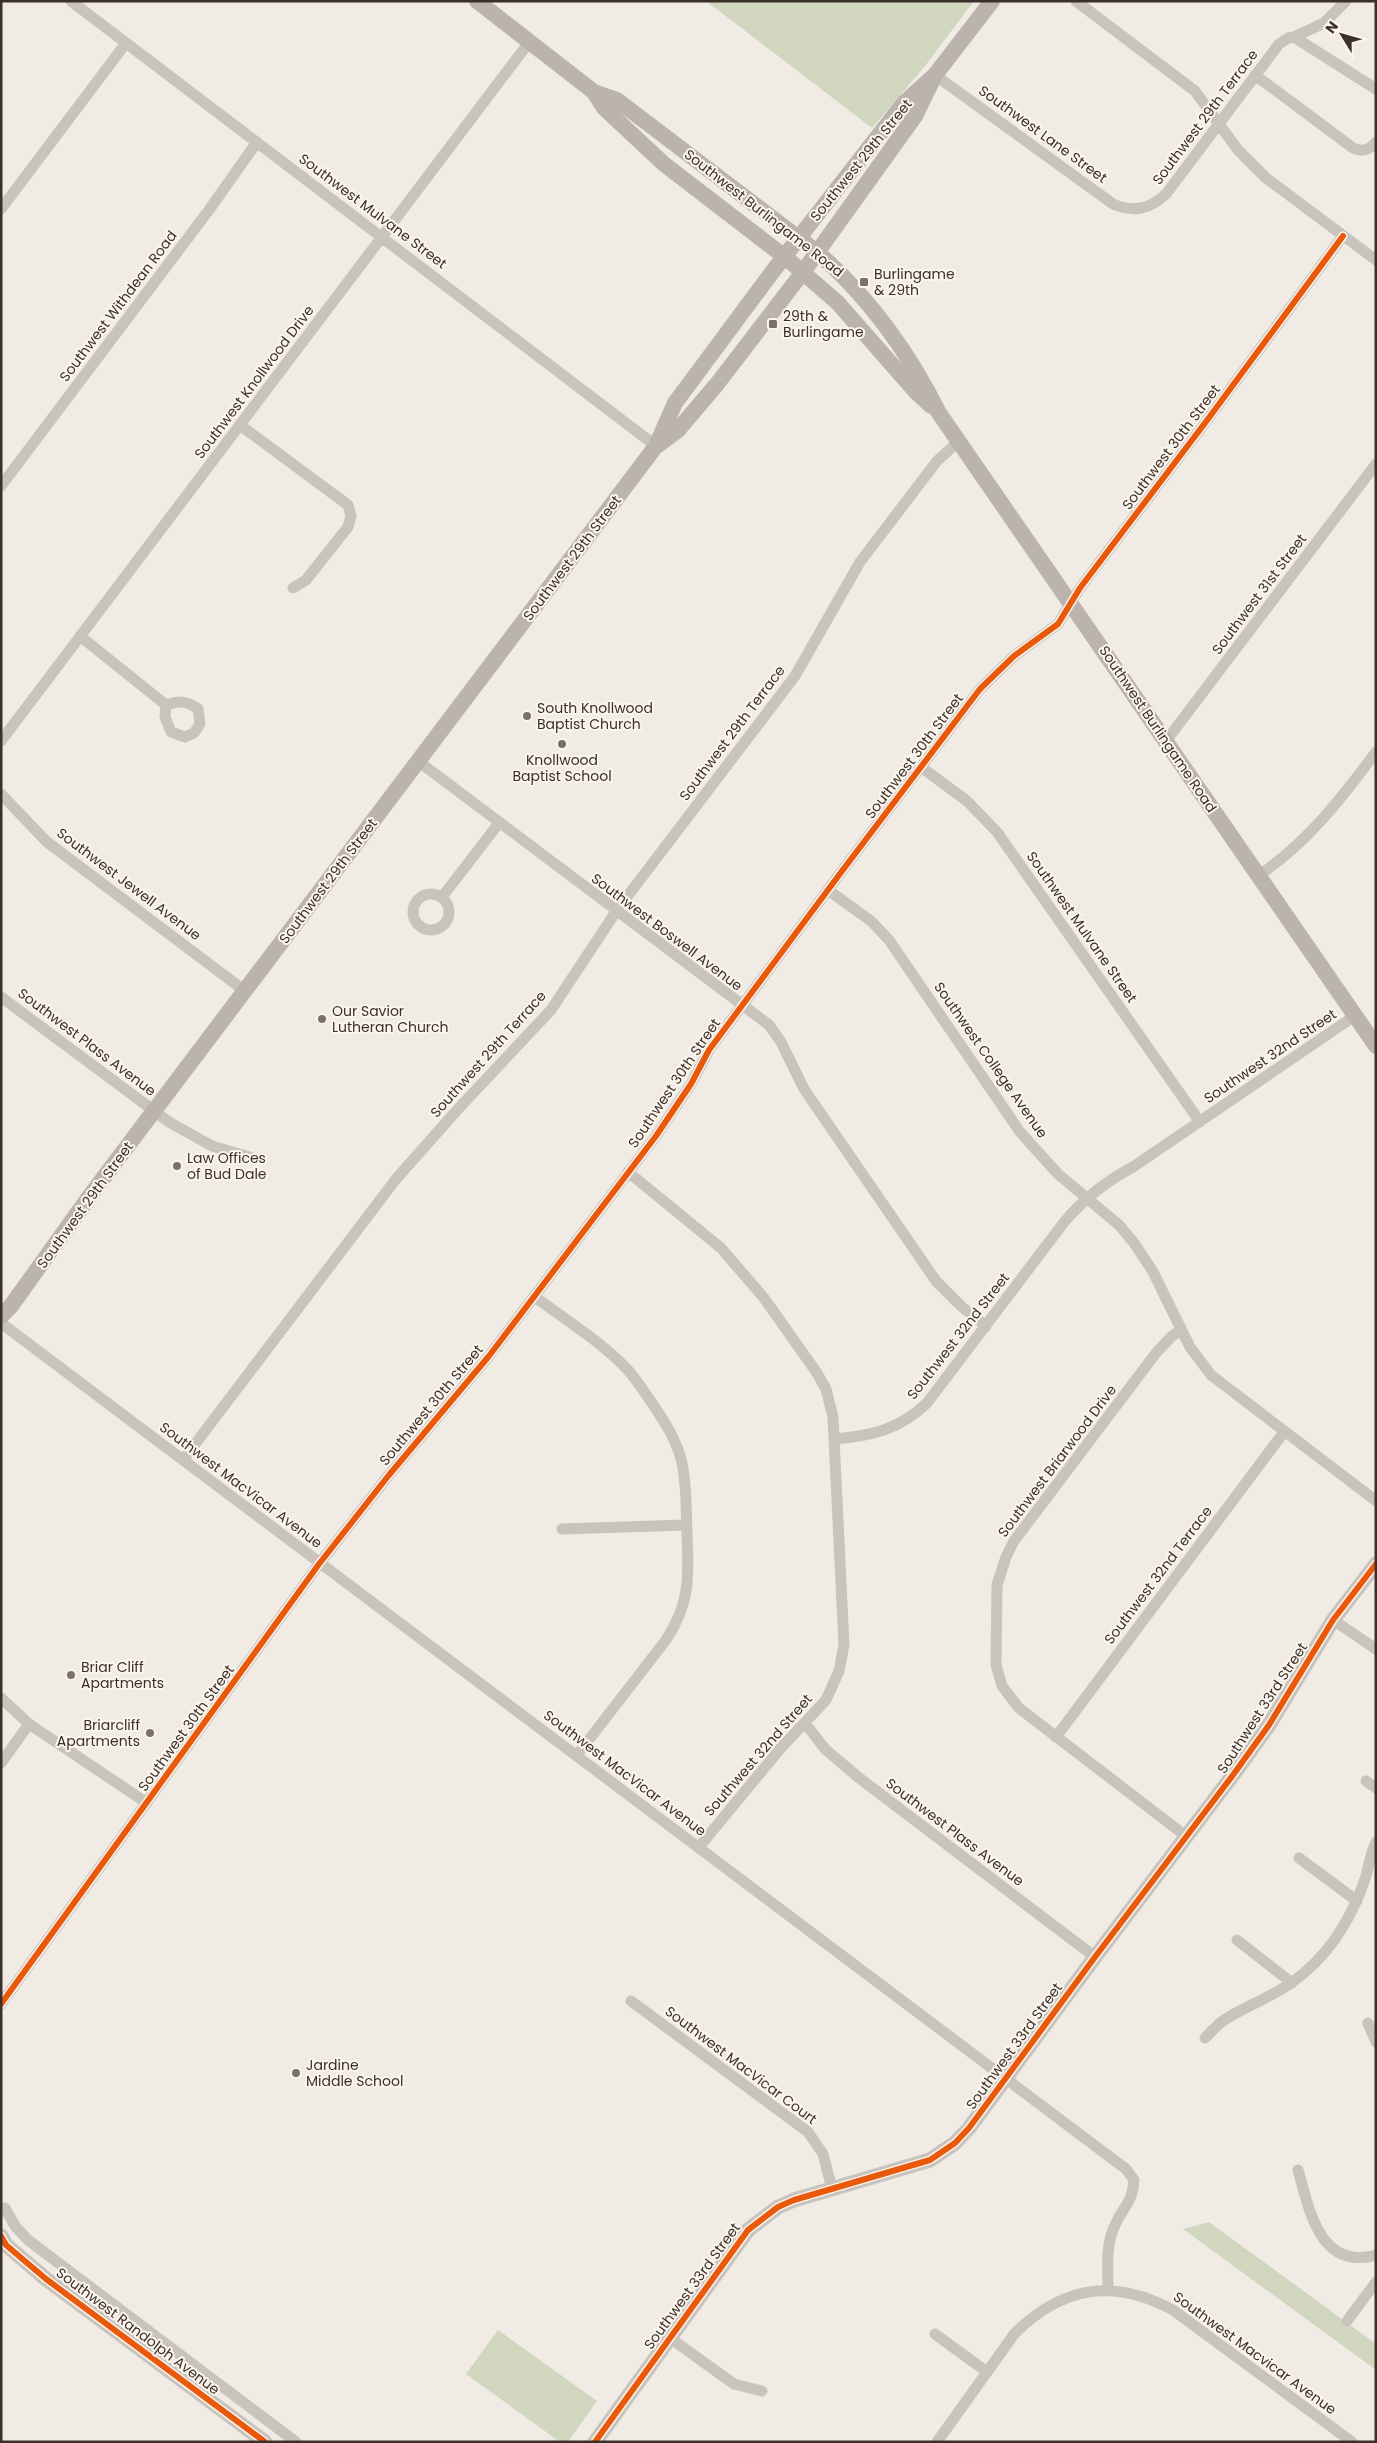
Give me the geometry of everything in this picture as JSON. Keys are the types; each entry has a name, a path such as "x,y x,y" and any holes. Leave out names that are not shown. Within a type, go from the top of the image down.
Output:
{"main road":[{"name":"Southwest Burlingame Road","path":"477,1 594,92 616,100 817,252 844,275 887,326 918,372 939,413 1376,1046"},
{"name":"Southwest 29th Street","path":"656,446 678,430 803,272 915,116 935,76 992,1"},
{"name":"Southwest 29th Street","path":"1,1316 47,1258 65,1230 154,1111 656,446 675,403 904,103 935,76"},
{"name":"Southwest Burlingame Road","path":"594,92 604,108 664,164 785,257 838,303 916,392 939,413"}],"street":[{"name":"Southwest Mulvane Street","path":"71,1 656,446"},
{"path":"1076,1 1194,91 1238,150 1266,178 1376,260"},
{"name":"Southwest 29th Terrace","path":"1136,210 1150,207 1166,194 1281,42 1324,23 1346,1"},
{"path":"1294,37 1376,89"},
{"name":"Southwest Knollwood Drive","path":"1,741 530,41"},
{"path":"1,209 126,43"},
{"path":"1255,75 1352,148 1360,151 1368,150 1376,142"},
{"name":"Southwest Lane Street","path":"935,76 1113,204 1136,210"},
{"name":"Southwest Withdean Road","path":"1,486 210,210 257,142"},
{"name":"Southwest 30th Street","path":"1,2004 319,1564 535,1297 670,1116 709,1050 828,890 980,690 1014,656 1058,624 1071,603 1343,236"},
{"path":"240,424 348,505 351,512 348,527 306,580 293,588"},
{"name":"Southwest 29th Terrace","path":"183,1460 396,1179 459,1108 551,1010 617,910 795,676 860,562 937,461 959,441"},
{"name":"Southwest 31st Street","path":"1166,741 1376,464"},
{"path":"80,636 166,705"},
{"path":"1258,876 1282,859 1317,827 1376,752"},
{"name":"Southwest Boswell Avenue","path":"418,761 498,823 763,1019 775,1032 804,1089 936,1281 961,1306 986,1326"},
{"name":"Southwest Mulvane Street","path":"922,767 968,801 997,832 1200,1122"},
{"name":"Southwest Jewell Avenue","path":"1,794 47,842 245,991"},
{"path":"442,897 498,823"},
{"name":"Southwest College Avenue","path":"828,890 871,922 889,940 1020,1132 1058,1174 1118,1225 1134,1242 1152,1270 1181,1330 1198,1359 1211,1375 1376,1502"},
{"name":"Southwest Plass Avenue","path":"1,997 154,1111 202,1142 254,1158"},
{"name":"Southwest 32nd Street","path":"698,1847 819,1708 831,1691 839,1671 844,1645 834,1438 864,1436 886,1430 917,1413 927,1403 1065,1221 1086,1198 1356,1016"},
{"path":"628,1172 714,1241 759,1292 817,1373 826,1389 833,1417 834,1438"},
{"path":"535,1297 607,1350 637,1381 663,1418 674,1440 682,1463 688,1574 684,1603 678,1621 666,1640 577,1756"},
{"name":"Southwest MacVicar Avenue","path":"1,1323 1126,2169 1134,2180 1133,2196 1115,2223 1110,2239 1108,2290"},
{"name":"Southwest Briarwood Drive","path":"1181,1330 1171,1337 1156,1353 1014,1541 1000,1574 996,1606 996,1665 999,1679 1006,1693 1019,1708 1187,1837"},
{"name":"Southwest 32nd Terrace","path":"1056,1737 1284,1432"},
{"path":"562,1530 686,1526"},
{"name":"Southwest 33rd Street","path":"595,2442 748,2230 778,2207 832,2188 916,2165 942,2154 969,2128 1094,1957 1187,1837 1269,1724 1333,1620 1376,1564"},
{"path":"1333,1620 1376,1648"},
{"path":"1,1698 30,1724 147,1803"},
{"name":"Southwest Plass Avenue","path":"805,1723 825,1750 858,1777 1094,1957"},
{"path":"1,1762 30,1724"},
{"path":"1366,1781 1376,1788"},
{"path":"1205,2038 1226,2019 1264,2000 1292,1983 1318,1959 1335,1938 1357,1901 1376,1842"},
{"path":"1299,1858 1357,1901"},
{"path":"1237,1940 1292,1983"},
{"name":"Southwest MacVicar Court","path":"631,2000 808,2132 823,2154 832,2188"},
{"path":"1368,2023 1376,2042"},
{"path":"1298,2170 1314,2225 1322,2238 1337,2251 1351,2256 1376,2255"},
{"path":"5,2208 15,2226 28,2240 296,2442"},
{"name":"Southwest Randolph Avenue","path":"1,2236 6,2245 55,2285 265,2442"},
{"path":"55,2285 67,2270"},
{"path":"1347,2321 1376,2282"},
{"name":"Southwest Macvicar Avenue","path":"937,2442 1015,2333 1040,2311 1072,2295 1108,2290 1146,2297 1174,2310 1352,2442"},
{"path":"935,2334 987,2372"},
{"path":"670,2338 734,2384 762,2391"},
{"path":"148,2354 159,2339"}],"green space":[{"path":"706,1 974,1 925,66 872,128"},
{"path":"1209,2222 1376,2344 1376,2370 1183,2229"},
{"path":"498,2330 597,2401 568,2442 560,2442 466,2374"}],"cycle path":[{"path":"1,2004 319,1564 389,1475 489,1356 656,1136 691,1084 709,1050 980,689 1014,656 1058,624 1080,588 1343,236"},
{"path":"595,2442 748,2230 778,2207 794,2200 930,2160 955,2143 969,2128 1095,1957 1233,1775 1269,1725 1333,1620 1376,1564"},
{"path":"1,2236 6,2245 46,2279 265,2442"}],"place":[{"name":"Burlingame & 29th","path":"864,282"},
{"name":"29th & Burlingame","path":"773,324"},
{"name":"South Knollwood Baptist Church","path":"527,716"},
{"name":"Knollwood Baptist School","path":"562,744"},
{"name":"Our Savior Lutheran Church","path":"322,1019"},
{"name":"Law Offices of Bud Dale","path":"177,1166"},
{"name":"Briar Cliff Apartments","path":"71,1675"},
{"name":"Briarcliff Apartments","path":"150,1733"},
{"name":"Jardine Middle School","path":"296,2073"}]}
